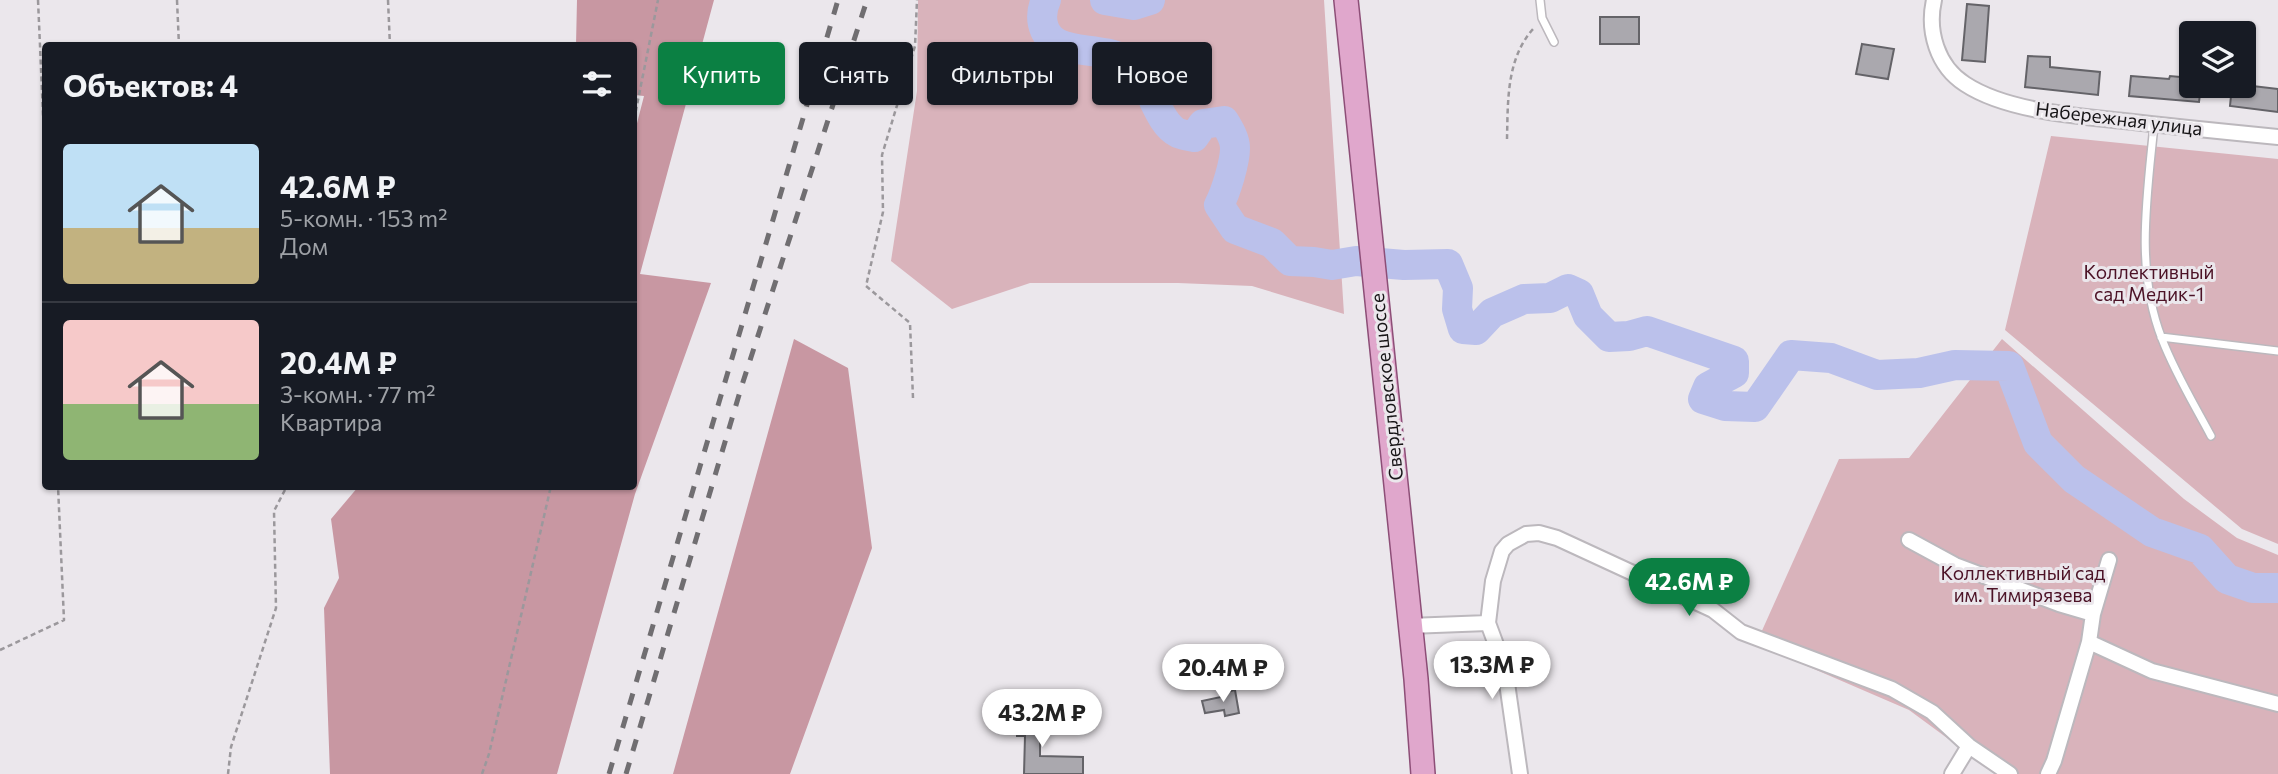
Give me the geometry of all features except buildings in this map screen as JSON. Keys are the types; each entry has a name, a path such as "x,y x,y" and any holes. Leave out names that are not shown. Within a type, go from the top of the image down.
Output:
{"main road":[{"name":"Свердловское шоссе","path":"1346,0 1423,774"}],"street":[{"name":"Набережная улица","path":"1934,0 1931,27 1944,65 1963,83 1985,94 2060,114 2278,137"},
{"path":"1520,774 1505,669 1488,623 1493,581 1502,551 1516,538 1539,533 1594,554 1713,610 1741,632 1892,689 1931,712 1969,746 2010,774"},
{"path":"1909,540 1955,565 2093,614"},
{"path":"2048,774 2088,642 2093,614 2109,560"},
{"path":"1409,626 1488,623"},
{"path":"2088,642 2152,671 2278,704"},
{"path":"1952,774 1969,746"}],"lane":[{"path":"1540,0 1542,18 1554,42"},
{"path":"2154,124 2144,229 2151,304 2175,371 2211,436"},
{"path":"2161,337 2278,351"}],"path":[{"path":"38,0 42,91"},
{"path":"177,0 179,42"},
{"path":"388,0 390,42"},
{"path":"637,105 658,0"},
{"path":"913,398 910,323 866,286 883,212 882,155 915,46 917,0"},
{"path":"1507,139 1508,89 1518,52 1528,33 1542,18"},
{"path":"0,650 64,620 58,490"},
{"path":"228,774 231,747 276,608 274,511 285,490"},
{"path":"482,774 489,754 550,490"}],"green space":[{"path":"918,0 1324,0 1344,314 1252,286 1178,283 1030,283 952,309 891,261 917,91"},
{"name":"Коллективный сад Медик-1","path":"2051,136 2278,159 2278,544 2242,529 2005,330"},
{"name":"Коллективный сад им. Тимирязева","path":"2002,339 2184,499 2237,538 2278,555 2278,774 1996,774 1909,710 1756,644 1839,459 1909,458"}],"shaded area":[{"path":"577,0 714,0 703,42 658,42 658,105 686,105 640,274 711,283 637,488 637,123 644,96 637,95 637,42 576,42"},
{"path":"794,339 848,368 872,548 790,774 673,774"},
{"path":"355,490 636,490 557,774 330,774 324,608 339,578 331,519"}],"waterway":[{"path":"1046,0 1043,24 1048,35 1064,46 1125,60 1141,76 1164,119 1178,133 1194,137 1203,124 1224,121 1235,148 1230,177 1219,205 1235,229 1272,243 1290,261 1332,265 1356,261 1404,265 1448,264 1458,288 1457,309 1463,329 1476,330 1492,313 1524,299 1550,298 1568,289 1579,294 1588,316 1609,337 1629,336 1647,331 1734,361 1734,373 1708,387 1703,399 1725,406 1755,407 1791,355 1831,358 1877,375 1919,373 1955,365 2009,366 2038,443 2074,479 2152,532 2200,549 2227,579 2253,588 2278,588"},
{"path":"1105,0 1134,5 1150,0"}],"railway":[{"path":"609,774 838,0"},
{"path":"626,774 742,385 867,0"}]}
